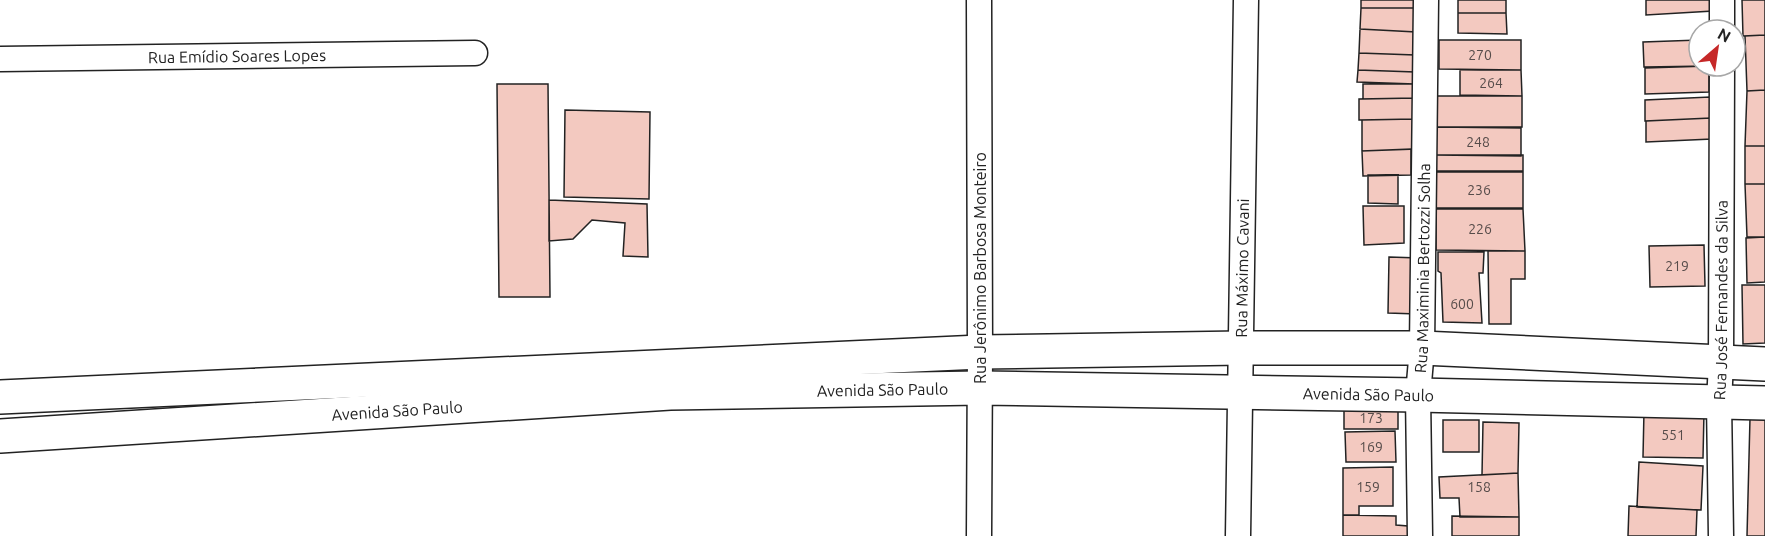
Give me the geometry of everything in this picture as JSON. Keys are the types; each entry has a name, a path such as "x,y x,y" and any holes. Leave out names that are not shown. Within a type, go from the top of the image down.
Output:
{"main road":[{"name":"Avenida São Paulo","path":"0,397 981,352 1422,348 1765,364"},
{"name":"Avenida São Paulo","path":"0,436 670,393 980,388 1765,403"}],"street":[{"name":"Rua Jerônimo Barbosa Monteiro","path":"979,0 981,352 979,536"},
{"name":"Rua Máximo Cavani","path":"1238,536 1246,0"},
{"name":"Rua Maximinia Bertozzi Solha","path":"1420,536 1418,395 1422,348 1426,0"},
{"path":"1722,0 1722,18"},
{"name":"Rua Emídio Soares Lopes","path":"0,59 475,53"},
{"name":"Rua José Fernandes da Silva","path":"1722,78 1719,402 1722,536"}],"building":[{"path":"1361,0 1414,0 1415,8 1361,8"},
{"path":"1458,0 1506,0 1506,13 1458,13"},
{"path":"1646,0 1713,0 1713,11 1646,15"},
{"path":"1742,0 1765,0 1765,35 1747,36 1747,18 1742,18"},
{"path":"1361,8 1415,8 1416,32 1360,29"},
{"path":"1458,13 1506,13 1507,34 1458,33"},
{"path":"1360,29 1416,32 1415,55 1359,53"},
{"path":"1765,35 1765,90 1747,91 1747,36"},
{"path":"1439,40 1521,40 1521,70 1439,69"},
{"path":"1687,40 1687,66 1644,67 1643,42"},
{"path":"1359,53 1415,55 1415,72 1358,70"},
{"path":"1687,67 1687,78 1709,78 1709,92 1645,94 1645,68"},
{"path":"1358,70 1415,72 1415,84 1357,82"},
{"path":"1460,70 1521,70 1522,96 1460,95"},
{"path":"497,84 548,84 550,297 499,297"},
{"path":"1363,84 1415,84 1415,98 1363,99"},
{"path":"1765,90 1765,146 1745,146 1747,91"},
{"path":"1435,96 1522,96 1522,127 1435,127"},
{"path":"1710,97 1711,118 1645,121 1645,100"},
{"path":"1415,98 1415,119 1359,120 1359,99"},
{"path":"565,110 650,112 649,199 564,197"},
{"path":"1711,118 1712,139 1646,142 1646,121"},
{"path":"1415,119 1416,149 1362,151 1362,120"},
{"path":"1435,127 1521,128 1521,156 1434,155"},
{"path":"1745,146 1765,146 1765,184 1745,184"},
{"path":"1411,149 1411,175 1363,176 1362,151"},
{"path":"1435,155 1523,155 1523,171 1435,171"},
{"path":"1435,172 1523,172 1523,208 1435,208"},
{"path":"1368,175 1398,175 1398,204 1368,203"},
{"path":"1745,184 1765,184 1765,237 1747,237"},
{"path":"549,200 647,204 648,257 623,256 625,223 592,220 573,239 549,241"},
{"path":"1363,206 1404,206 1404,243 1364,245"},
{"path":"1436,209 1523,209 1525,251 1436,250"},
{"path":"1765,237 1765,282 1747,283 1746,238"},
{"path":"1704,245 1705,286 1650,287 1649,246"},
{"path":"1488,251 1525,251 1525,279 1511,279 1511,324 1489,324"},
{"path":"1438,252 1484,252 1483,273 1479,273 1482,323 1443,322"},
{"path":"1389,257 1419,258 1417,314 1388,313"},
{"path":"1742,285 1765,285 1765,343 1743,344"},
{"path":"1344,407 1398,407 1398,429 1344,429"},
{"path":"1644,411 1704,412 1703,458 1643,457"},
{"path":"1750,418 1765,419 1765,536 1747,536"},
{"path":"1443,420 1479,420 1479,452 1443,452"},
{"path":"1483,422 1519,423 1518,473 1482,475"},
{"path":"1395,431 1396,462 1346,462 1345,432"},
{"path":"1639,462 1703,466 1701,510 1637,507"},
{"path":"1393,467 1393,506 1359,506 1359,515 1343,515 1343,468"},
{"path":"1518,473 1519,517 1460,517 1459,498 1440,498 1439,477"},
{"path":"1629,506 1697,510 1696,536 1628,536"},
{"path":"1343,515 1396,516 1396,525 1408,526 1408,536 1343,536"},
{"path":"1452,516 1519,517 1519,536 1452,536"}]}
